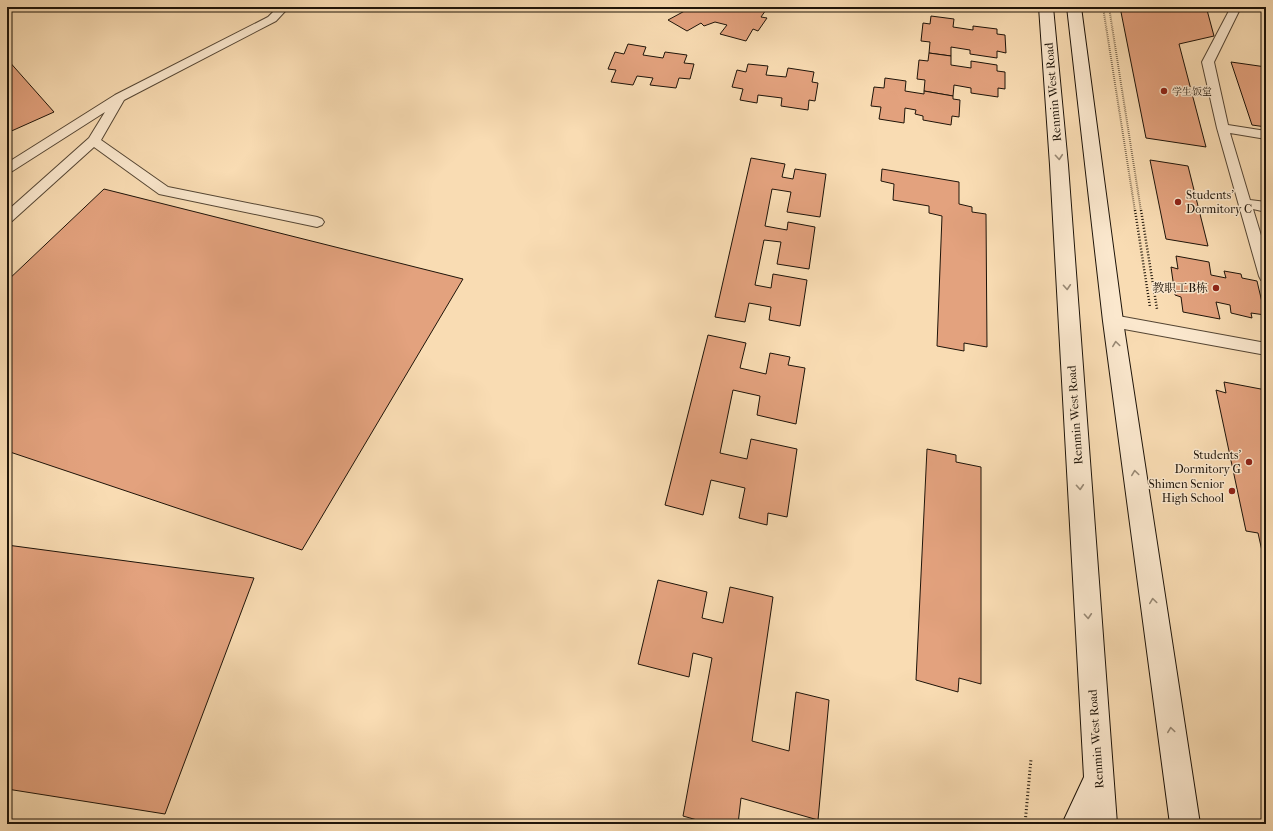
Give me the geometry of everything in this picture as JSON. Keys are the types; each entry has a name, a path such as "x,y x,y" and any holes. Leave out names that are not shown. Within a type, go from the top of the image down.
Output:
{"street":[{"name":"Renmin West Road","path":"1046,7 1059,165 1102,824"},
{"path":"1074,7 1113,321 1185,824"},
{"path":"1175,756 1199,824"},
{"path":"1077,824 1099,779"}],"lane":[{"path":"7,169 119,98 272,19 284,7"},
{"path":"1236,7 1208,62 1223,128 1266,276"},
{"path":"7,218 94,141 119,98"},
{"path":"1223,128 1266,134"},
{"path":"94,141 164,191 317,222"},
{"path":"1244,203 1266,207"},
{"path":"1113,321 1266,349"}],"path":[{"path":"1103,7 1157,328"},
{"path":"1109,7 1157,328"},
{"path":"1025,824 1031,760"},
{"path":"7,822 16,824"}],"building":[{"path":"692,7 768,7 761,17 767,18 758,31 753,29 746,41 720,34 727,25 715,22 704,26 701,23 687,31 668,20"},
{"name":"学生饭堂","path":"1120,7 1199,7 1207,10 1214,36 1179,44 1206,147 1146,138"},
{"path":"931,16 954,19 953,27 973,30 973,26 997,29 997,34 1005,35 1006,53 997,51 997,58 970,54 970,50 951,47 951,56 929,53 930,42 921,41 923,23 930,24"},
{"path":"628,44 646,47 643,55 663,58 665,52 687,55 684,63 694,64 690,79 679,78 676,88 650,85 653,78 637,76 633,85 611,82 616,70 608,69 615,52 624,54"},
{"path":"929,53 951,56 951,65 971,68 971,61 997,65 997,71 1005,72 1005,89 998,88 998,97 971,93 971,88 954,85 953,96 924,91 925,80 917,79 919,60 928,61"},
{"path":"7,59 54,112 7,133"},
{"path":"1231,62 1266,67 1266,127 1252,125"},
{"path":"748,64 768,66 766,75 786,77 788,68 814,72 812,82 818,83 815,101 809,100 808,110 781,106 782,98 758,95 757,103 740,100 743,89 732,87 737,70 746,72"},
{"path":"885,78 906,81 905,91 924,94 924,91 953,96 953,99 960,100 959,117 952,116 951,125 923,120 923,116 915,114 916,110 905,108 904,123 879,119 881,107 871,106 874,87 884,88"},
{"path":"751,158 785,164 782,177 793,179 795,169 826,174 820,217 787,212 791,192 772,189 765,226 787,230 788,222 815,227 809,269 777,264 781,242 764,240 755,285 771,288 773,274 807,280 800,326 769,320 771,307 749,303 745,322 715,317"},
{"name":"Students' Dormitory C","path":"1150,160 1188,166 1208,246 1166,239"},
{"path":"882,169 959,182 959,204 972,207 972,212 986,214 987,347 964,343 964,351 937,346 942,216 929,213 929,206 893,200 894,184 881,181"},
{"path":"104,189 463,279 302,550 7,451 7,281"},
{"name":"教职工B栋","path":"1176,256 1209,262 1211,275 1226,278 1224,271 1241,274 1242,278 1257,281 1265,315 1251,313 1252,318 1231,313 1230,305 1216,302 1220,319 1183,312 1181,297 1175,295 1171,267 1178,269"},
{"path":"708,335 746,343 740,368 766,374 770,353 790,357 788,365 805,368 796,424 757,415 760,396 733,390 720,453 747,459 751,439 797,449 787,517 768,513 767,525 739,518 745,488 711,480 703,515 665,505"},
{"name":"Students' Dormitory G","path":"1224,382 1266,390 1266,552 1262,551 1258,533 1246,531 1216,390 1226,393"},
{"path":"927,449 956,455 956,462 981,467 981,684 959,678 958,692 916,680"},
{"path":"7,545 254,578 165,814 7,789"},
{"path":"658,580 707,592 702,618 723,623 730,587 773,597 752,741 789,751 796,692 829,700 818,820 741,798 738,824 711,824 683,816 712,658 693,653 689,677 638,664"}],"place":[{"name":"学生饭堂","path":"1164,91"},
{"name":"Students' Dormitory C","path":"1178,202"},
{"name":"教职工B栋","path":"1216,288"},
{"name":"Students' Dormitory G","path":"1249,462"},
{"name":"Shimen Senior High School","path":"1232,491"}]}
